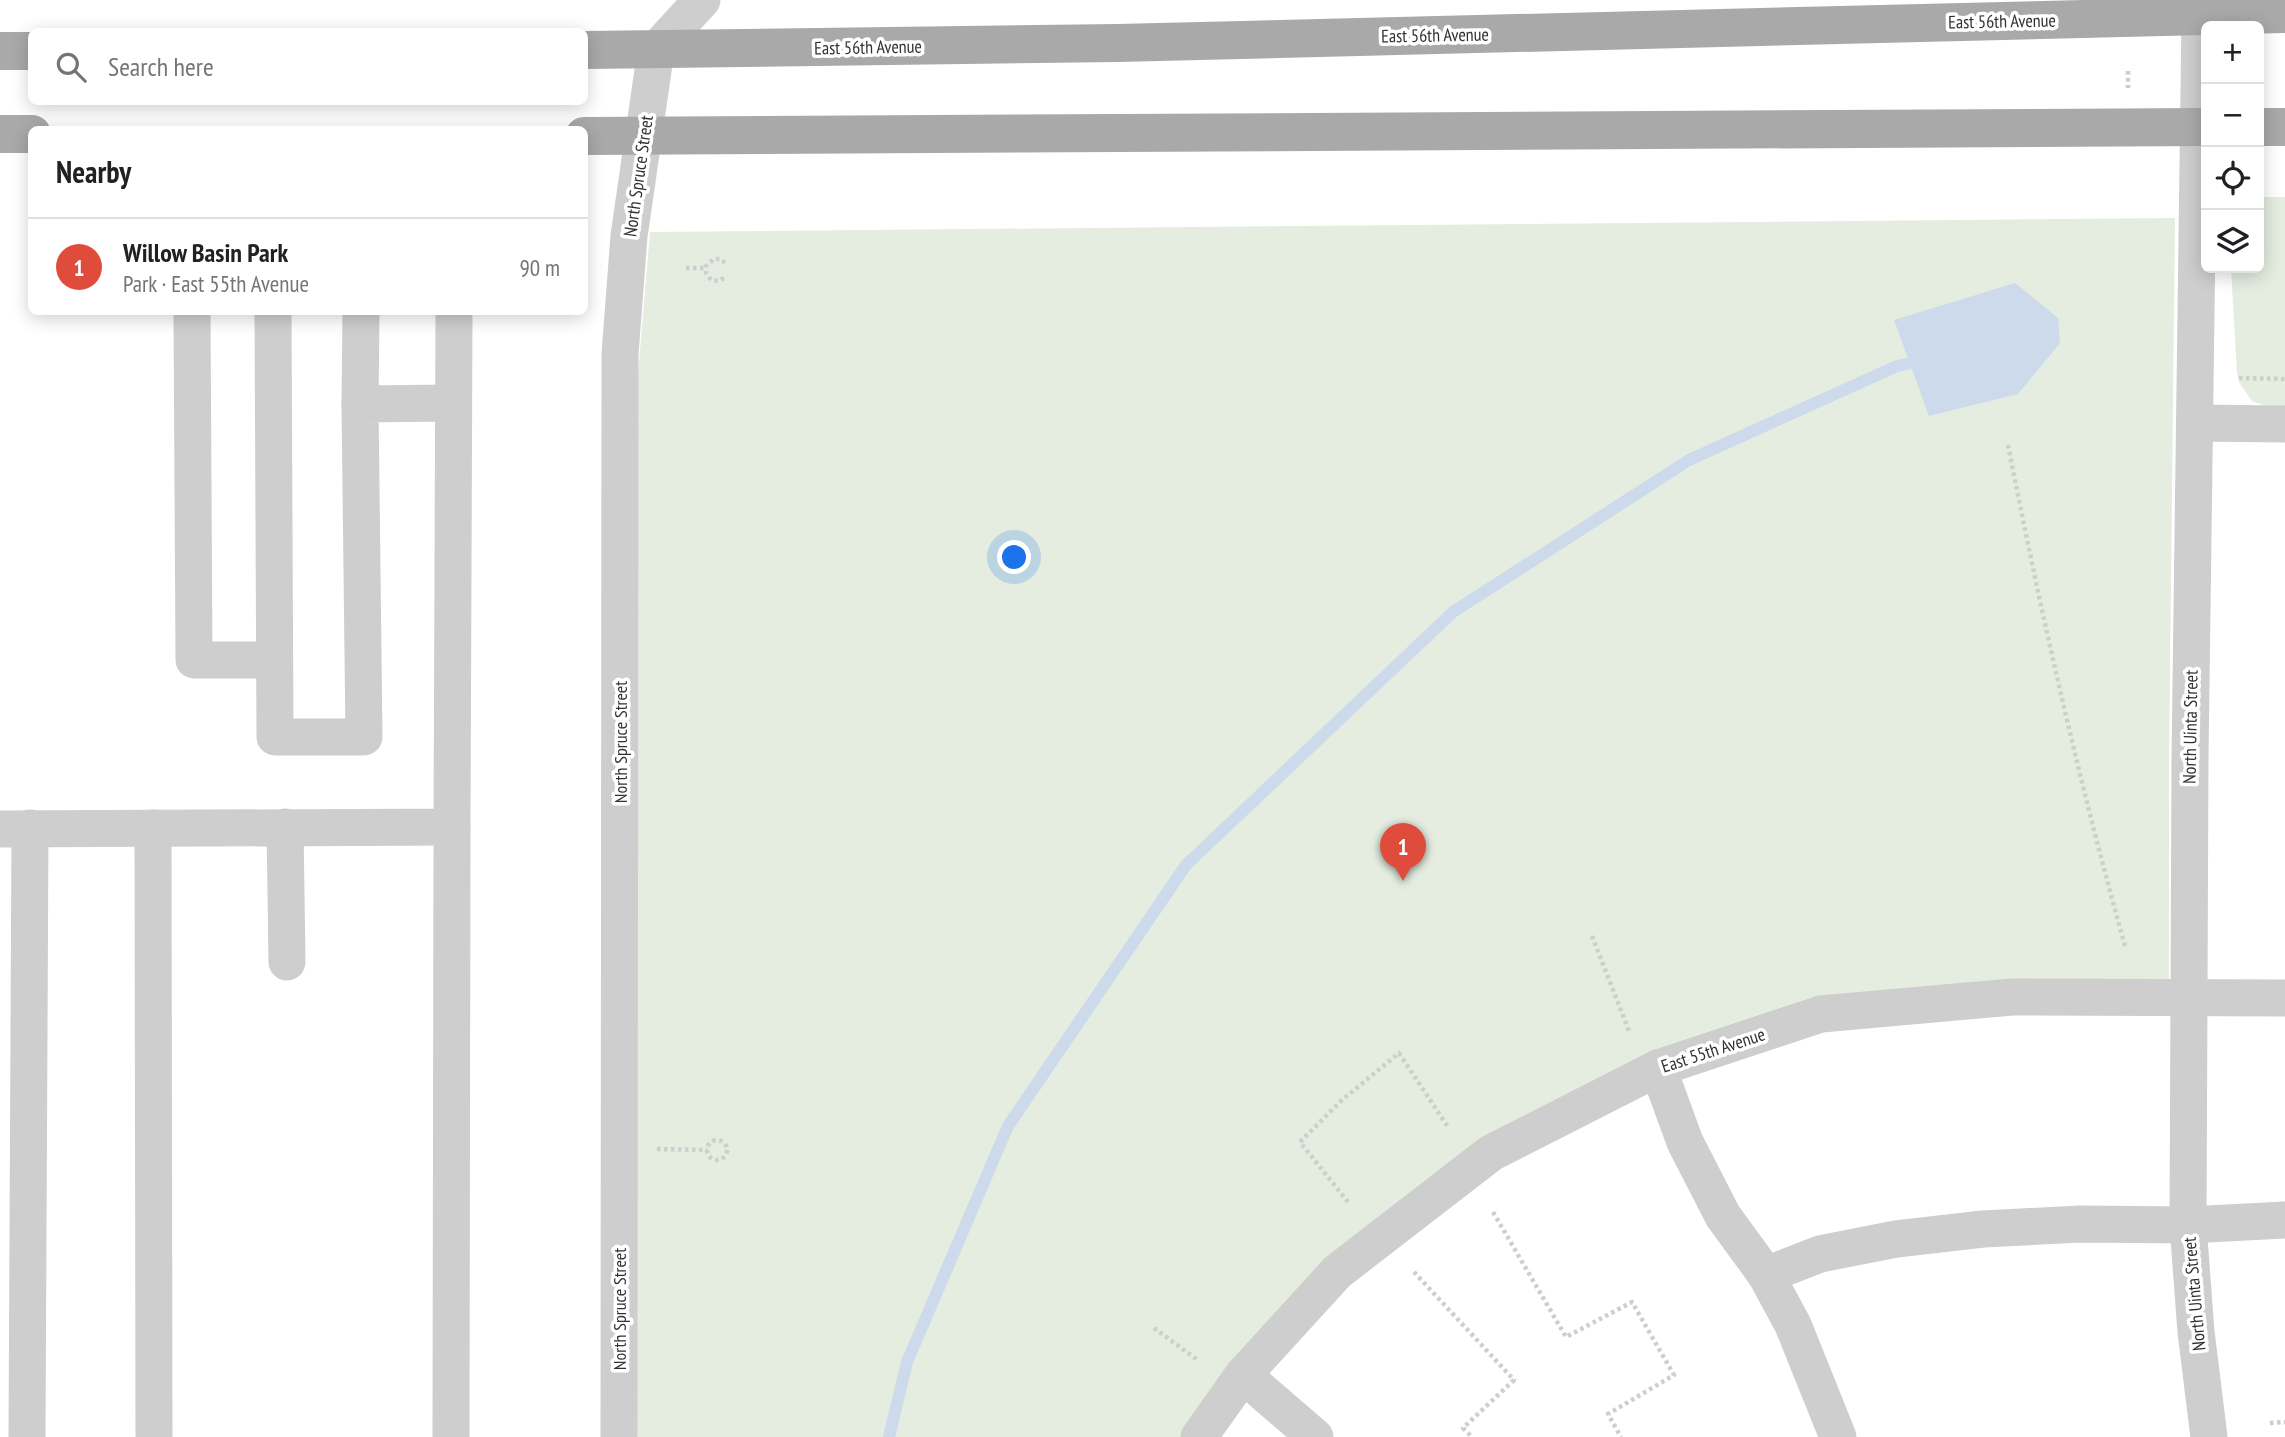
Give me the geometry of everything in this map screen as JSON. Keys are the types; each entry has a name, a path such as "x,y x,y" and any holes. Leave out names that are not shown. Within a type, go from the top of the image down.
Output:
{"main road":[{"name":"East 56th Avenue","path":"588,50 1118,43 2285,14"},
{"path":"0,51 28,51"},
{"path":"588,135 2201,127"},
{"path":"2264,127 2285,127"},
{"path":"0,134 28,134"}],"street":[{"path":"656,50 702,0"},
{"name":"North Uinta Street","path":"2200,16 2201,84"},
{"name":"North Spruce Street","path":"619,1437 620,354 629,236 656,50"},
{"name":"North Uinta Street","path":"2202,147 2190,759 2188,1225 2196,1332 2209,1437"},
{"path":"192,315 194,660 274,660"},
{"path":"273,315 275,737 364,737 360,404 362,315"},
{"path":"451,1437 454,315"},
{"path":"360,404 453,403"},
{"path":"2195,423 2285,424"},
{"path":"285,827 287,962"},
{"path":"27,1437 15,829 452,827"},
{"path":"153,828 153,1437"},
{"name":"East 55th Avenue","path":"1199,1437 1243,1375 1337,1272 1490,1153 1658,1068 1821,1014 2012,997 2285,998"},
{"path":"1658,1068 1685,1142 1723,1216 1766,1275 1793,1325 1838,1437"},
{"path":"1766,1275 1820,1254 1896,1239 1983,1229 2080,1224 2188,1225 2285,1220"},
{"path":"1243,1375 1315,1437"}],"path":[{"path":"724,278 711,280 705,268 708,262 714,259 721,259 727,265"},
{"path":"686,268 705,268"},
{"path":"2239,379 2285,379"},
{"path":"2008,445 2034,576 2097,845 2125,946"},
{"path":"1592,936 1629,1031"},
{"path":"1348,1202 1300,1142 1342,1100 1399,1053 1448,1127"},
{"path":"717,1139 723,1141 727,1150 725,1156 720,1159 710,1157 707,1150 711,1142 717,1139"},
{"path":"656,1149 707,1150"},
{"path":"1493,1212 1566,1337 1632,1302 1674,1375 1608,1414 1621,1437"},
{"path":"1414,1272 1514,1380 1463,1428 1472,1437"},
{"path":"1154,1328 1199,1361"},
{"path":"2270,1423 2285,1422"}],"shaded area":[{"path":"2264,197 2285,197 2285,407 2252,401 2240,384 2237,373 2231,273 2264,273"},
{"path":"2175,218 2169,993 1806,1013 1484,1149 1188,1437 637,1437 638,374 650,232"}],"water":[{"path":"2015,283 2058,318 2060,343 2018,394 1929,416 1894,320"}],"waterway":[{"path":"889,1437 907,1362 1008,1126 1186,865 1453,612 1689,460 1897,366 1925,360"}],"place":[{"name":"Willow Basin Park","path":"1403,881"}]}
